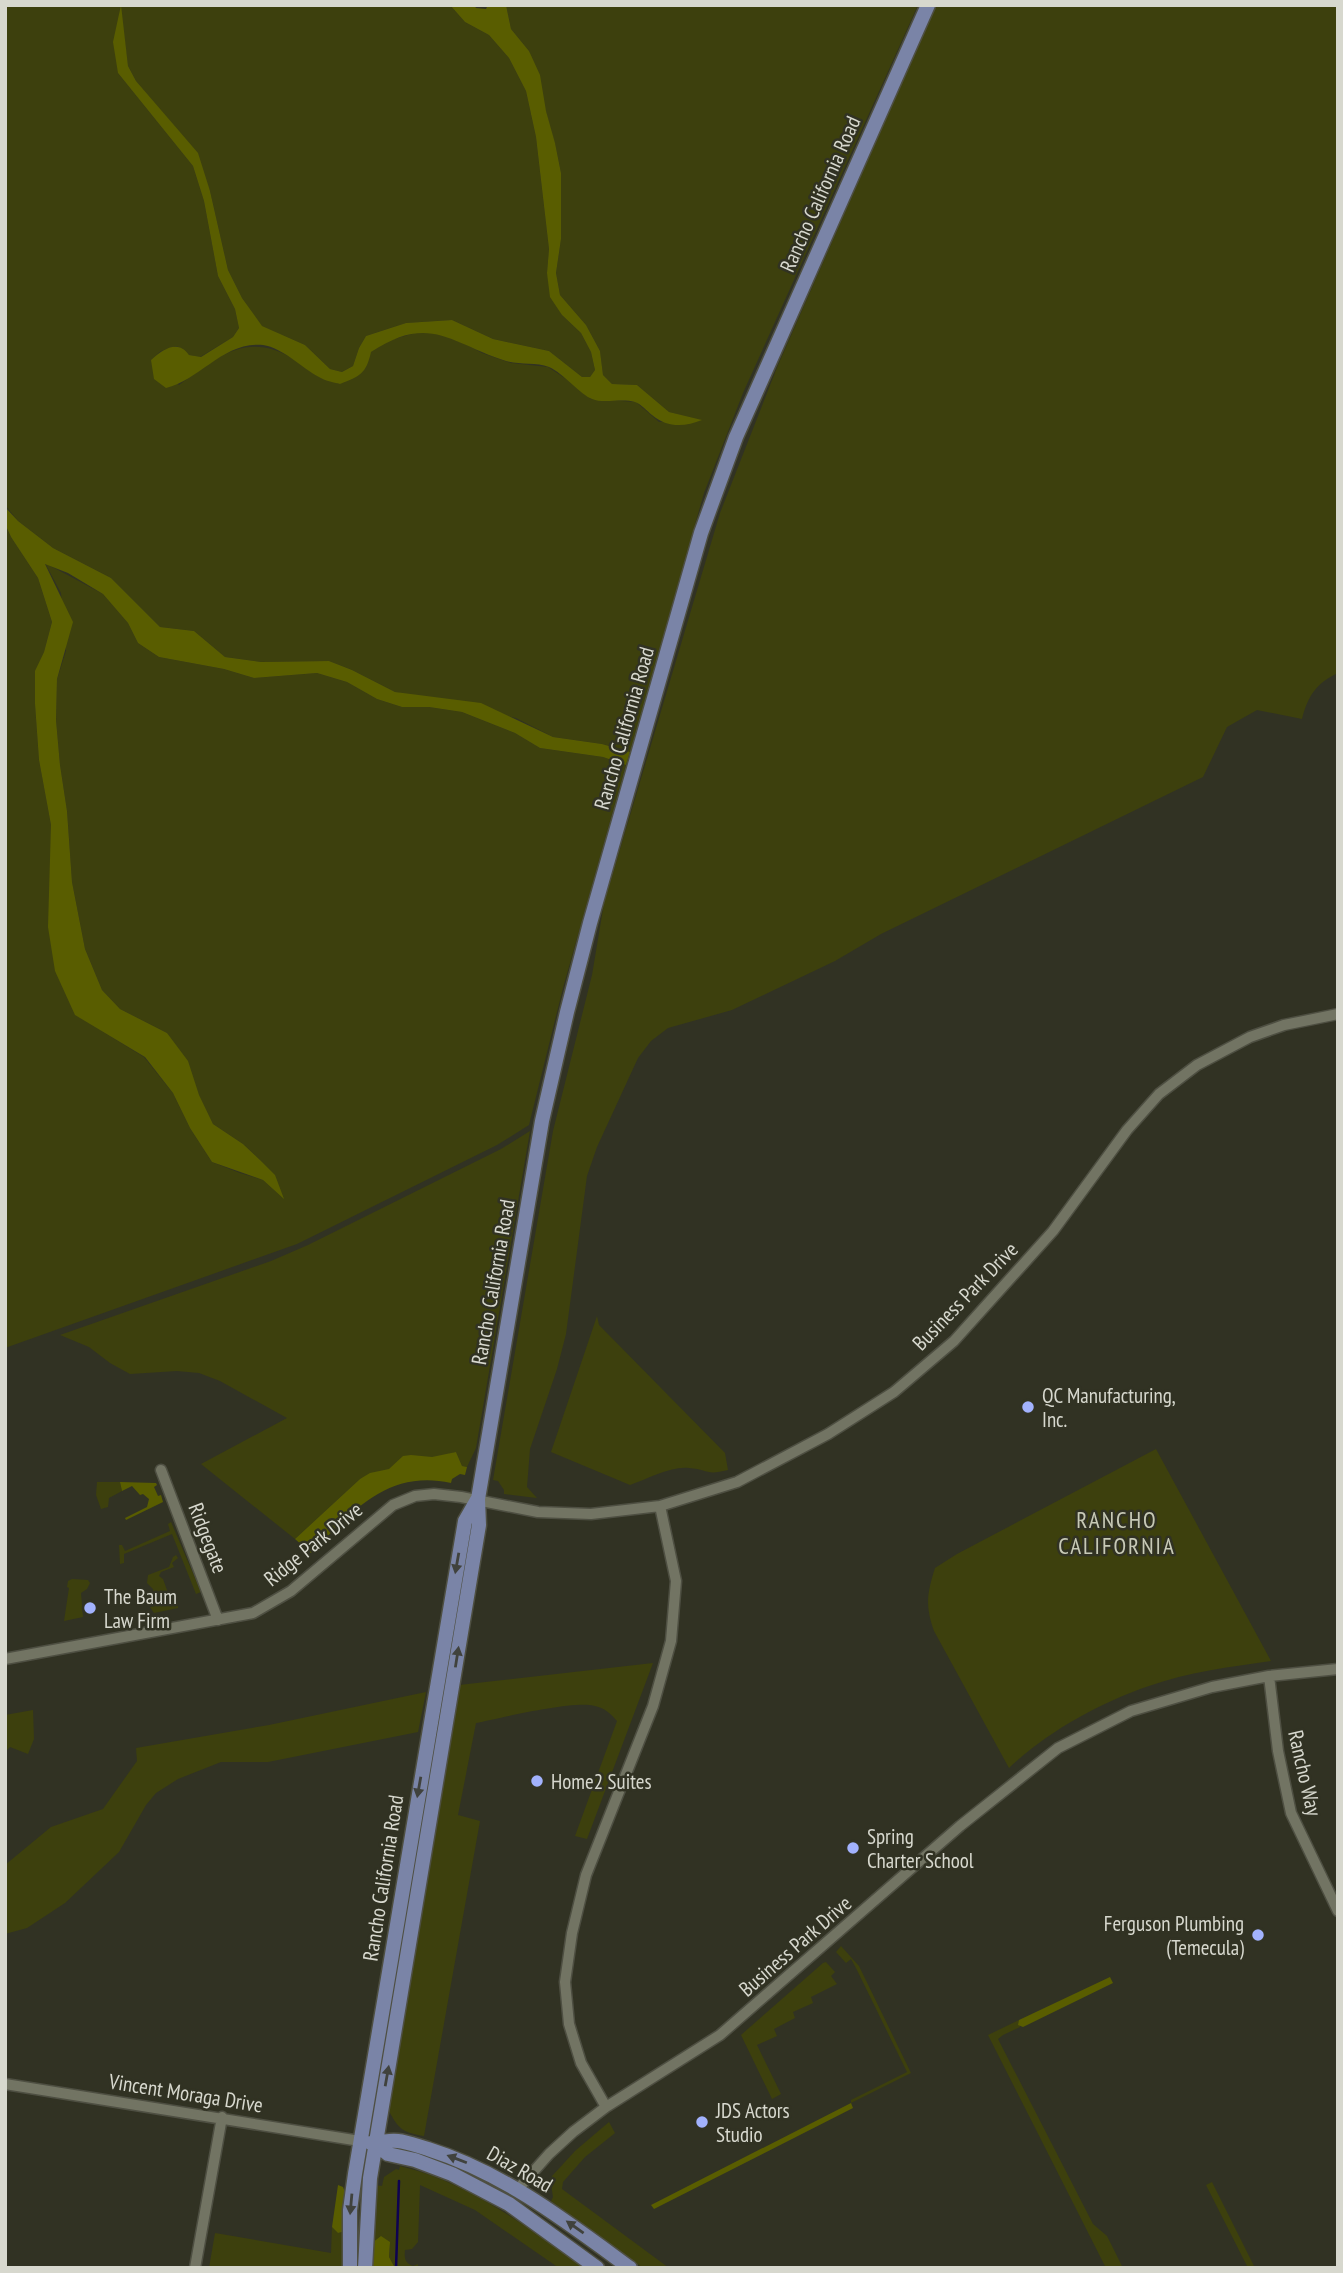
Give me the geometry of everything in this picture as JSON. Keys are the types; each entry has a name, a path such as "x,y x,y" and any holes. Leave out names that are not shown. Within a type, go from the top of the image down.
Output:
{"main road":[{"name":"Rancho California Road","path":"365,2268 367,2205 479,1525 478,1499 542,1121 561,1039 590,923 701,533 736,437 928,5"},
{"name":"Rancho California Road","path":"350,2268 350,2210 360,2141 465,1521 478,1499"},
{"name":"Diaz Road","path":"360,2141 376,2144 391,2139 452,2157 518,2189 630,2268"},
{"name":"Diaz Road","path":"376,2144 388,2154 452,2174 509,2204 597,2268"}],"street":[{"name":"Business Park Drive","path":"478,1499 538,1512 564,1514 660,1506 737,1482 828,1434 894,1392 954,1341 1053,1231 1127,1130 1159,1094 1197,1065 1250,1037 1284,1025 1338,1014"},
{"name":"Ridgegate","path":"161,1470 218,1620"},
{"name":"Ridge Park Drive","path":"5,1659 253,1614 290,1591 393,1505 415,1496 434,1494 478,1499"},
{"path":"606,2107 581,2063 569,2024 565,1982 572,1933 586,1875 653,1706 671,1641 676,1581 660,1506"},
{"name":"Business Park Drive","path":"518,2189 549,2154 606,2107 720,2035 960,1826 1058,1748 1130,1711 1212,1687 1269,1676 1338,1670"},
{"name":"Rancho Way","path":"1269,1676 1278,1751 1291,1813 1338,1911"},
{"name":"Vincent Moraga Drive","path":"5,2084 360,2141"},
{"path":"195,2268 222,2117"}],"shaded area":[{"path":"5,5 450,5 465,22 489,35 509,58 526,91 536,137 549,249 547,273 562,315 581,333 591,352 595,370 590,377 582,377 549,351 493,339 452,320 406,323 366,336 353,366 342,372 330,369 305,345 261,326 242,298 228,270 210,191 177,130 136,81 128,66 120,6 118,73 193,166 204,201 218,276 235,309 239,328 233,337 200,357 189,355 177,346 161,351 151,360 179,385 221,356 249,347 264,347 280,352 312,372 340,384 371,352 387,341 422,331 440,333 511,363 548,367 591,399 636,402 659,422 700,420 669,412 637,385 612,384 603,375 600,351 586,325 560,295 556,273 561,239 561,173 529,51 511,29 506,5 918,5 743,393 704,493 630,752 602,744 553,737 516,718 395,692 329,661 261,662 225,657 194,631 160,627 111,578 53,548 18,521 5,505"},
{"path":"121,5 128,66 136,81 198,153 210,191 228,270 242,298 262,326 305,345 330,369 342,372 353,366 366,336 406,323 452,320 493,339 549,351 582,377 590,377 595,370 591,352 581,333 562,315 550,297 547,273 549,249 536,137 526,91 509,58 489,35 465,22 450,5 474,5 476,8 486,9 488,5 506,5 511,29 529,51 540,75 561,173 561,239 556,273 560,295 586,325 600,351 603,375 612,384 637,385 669,412 702,420 683,425 670,424 658,419 635,402 592,399 549,367 506,361 440,335 425,333 409,334 391,340 371,352 361,373 340,384 321,378 270,347 249,345 224,355 178,384 166,388 154,379 151,360 170,347 180,347 189,355 201,357 233,337 239,328 235,309 218,276 204,201 193,166 118,73 113,42"},
{"path":"936,5 1338,5 1338,673 1314,691 1302,719 1257,710 1227,727 1203,777 881,934 835,961 732,1010 668,1028 651,1041 638,1058 597,1147 587,1176 566,1334 530,1449 527,1487 537,1498 504,1494 498,1481 493,1480 553,1131 592,975 604,903 720,513 778,365"},
{"path":"5,507 18,521 53,548 111,578 160,627 194,631 225,657 261,662 329,661 395,692 481,703 553,737 602,744 630,752 626,765 603,757 540,748 515,733 462,712 429,707 402,707 377,699 347,682 317,673 254,678 224,669 159,657 138,643 128,623 103,594 68,573 45,564 73,622 57,679 56,720 72,882 85,949 102,990 120,1009 167,1033 188,1061 199,1095 213,1124 243,1144 275,1175 284,1199 263,1180 212,1162 190,1128 173,1093 145,1057 75,1015 55,971 48,927 51,825 39,760 35,704 35,671 44,652 52,622 38,578 5,524"},
{"path":"5,524 38,578 52,622 36,671 35,704 39,760 51,825 51,871 76,1015 144,1057 173,1093 190,1128 212,1162 263,1180 282,1197 260,1160 243,1144 213,1124 167,1033 120,1009 102,990 85,949 72,882 56,720 57,679 66,651 61,593 45,563 103,594 128,623 138,643 159,657 224,669 254,678 317,673 347,682 377,699 402,707 429,707 462,712 515,733 540,748 603,757 626,765 563,988 529,1125 497,1145 297,1244 5,1348"},
{"path":"530,1131 476,1448 467,1467 462,1466 456,1452 360,1479 295,1539 201,1464 287,1418 220,1381 199,1373 177,1371 130,1374 89,1347 60,1335 271,1261 308,1245 501,1149"},
{"path":"597,1316 599,1325 725,1453 728,1470 711,1472 689,1468 674,1469 630,1485 551,1452"},
{"path":"1156,1449 1271,1661 1194,1674 1130,1693 1074,1720 1040,1742 1009,1768 934,1631 928,1600 935,1568"},
{"path":"456,1452 462,1466 467,1467 465,1475 460,1474 452,1479 451,1483 428,1480 389,1488 356,1509 311,1553 295,1539 360,1479 370,1473 389,1469 403,1456 432,1457"},
{"path":"97,1482 120,1482 122,1491 109,1498 108,1507 101,1509 96,1495"},
{"path":"120,1482 156,1483 154,1487 163,1502 126,1520 125,1518 147,1507 149,1499 143,1494 140,1495 132,1486 122,1491"},
{"path":"171,1522 201,1592 196,1594 172,1534 124,1554 124,1563 120,1564 119,1545 122,1545 125,1551 170,1531 168,1524"},
{"path":"176,1555 178,1558 172,1563 174,1567 161,1572 159,1576 163,1579 171,1601 178,1602 178,1608 154,1613 150,1607 156,1606 153,1589 147,1583 148,1575 169,1567"},
{"path":"88,1580 90,1583 81,1593 83,1617 64,1621 68,1581"},
{"path":"653,1663 587,1839 575,1836 617,1721 605,1710 595,1706 571,1705 476,1723 458,1815 480,1821 424,2136 407,2132 395,2122 389,2111 459,1685"},
{"path":"426,1692 418,1732 268,1762 221,1762 178,1779 156,1793 119,1852 65,1903 27,1928 5,1934 5,1865 51,1827 103,1809 137,1761 136,1748 269,1725"},
{"path":"33,1710 34,1739 28,1754 10,1747 5,1752 5,1715"},
{"path":"841,1946 859,1966 911,2073 851,2103 851,2100 907,2072 851,1959 846,1963 836,1952"},
{"path":"826,1962 835,1972 831,1976 837,1984 811,1997 813,2003 793,2012 795,2018 774,2029 777,2036 757,2045 781,2094 772,2099 741,2035"},
{"path":"1110,1977 1113,1983 1023,2027 1018,2025 1019,2020"},
{"path":"1019,2020 1020,2027 998,2039 1093,2224 1107,2236 1123,2268 1106,2268 988,2035"},
{"path":"851,2103 853,2108 654,2209 651,2205"},
{"path":"609,2122 615,2133 585,2157 563,2182 562,2189 669,2268 643,2268 551,2201 553,2197 550,2178 575,2151"},
{"path":"400,2166 425,2173 474,2194 584,2268 559,2268 475,2210 420,2185 418,2242 412,2249 405,2250 407,2262 413,2266 418,2264 418,2268 395,2268 389,2257 390,2245 372,2243 376,2185 382,2186 384,2177 396,2169 399,2170"},
{"path":"1212,2182 1255,2268 1248,2268 1206,2185"},
{"path":"338,2185 343,2187 345,2192 342,2232 338,2233 332,2227"},
{"path":"332,2227 338,2233 342,2232 342,2268 209,2268 215,2233 331,2253"},
{"path":"381,2236 390,2242 389,2257 395,2268 372,2268 372,2243"}],"waterway":[{"path":"396,2268 399,2181"}],"place":[{"name":"QC Manufacturing, Inc.","path":"1028,1407"},
{"name":"The Baum Law Firm","path":"90,1608"},
{"name":"Home2 Suites","path":"537,1781"},
{"name":"Spring Charter School","path":"853,1848"},
{"name":"Ferguson Plumbing (Temecula)","path":"1258,1935"},
{"name":"JDS Actors Studio","path":"702,2122"}],"district":[{"name":"RANCHO CALIFORNIA","path":"1117,1532"}]}
